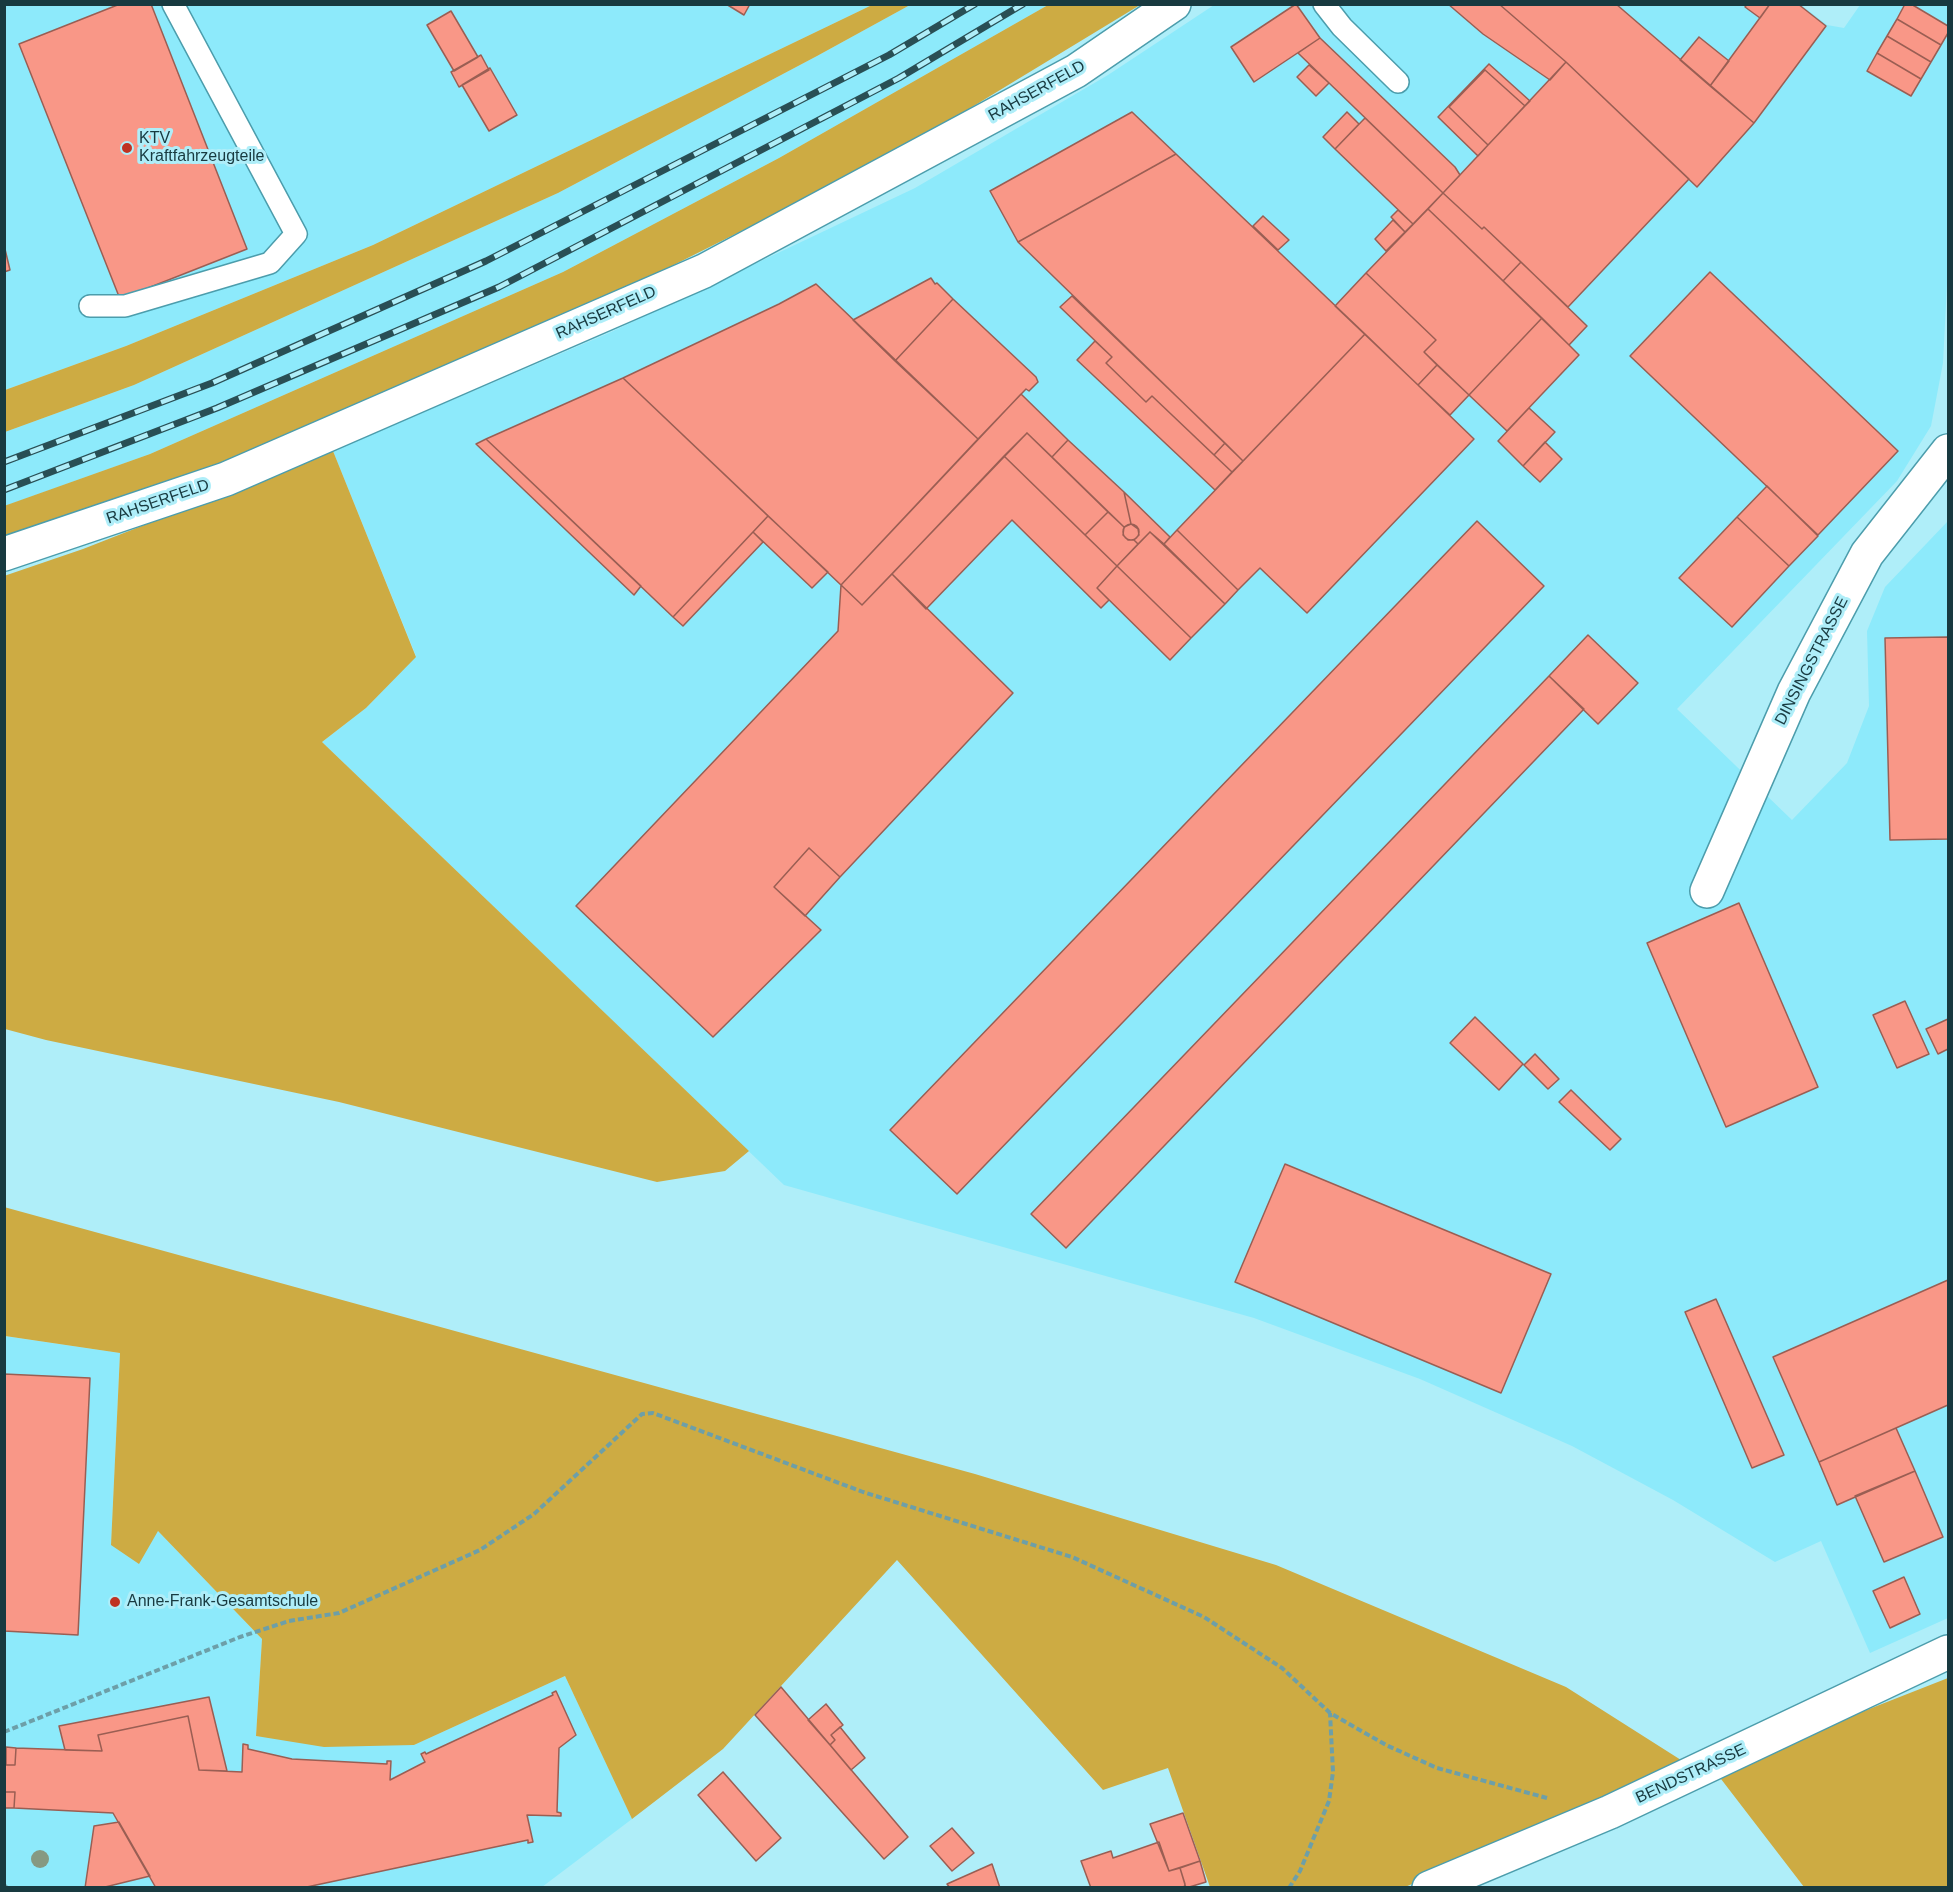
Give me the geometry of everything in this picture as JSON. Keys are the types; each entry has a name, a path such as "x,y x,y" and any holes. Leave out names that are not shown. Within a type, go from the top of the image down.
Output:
{"street":[{"name":"RAHSERFELD","path":"4,554 226,479 704,271 1076,71 1174,4"},
{"name":"DINSINGSTRASSE","path":"1707,891 1794,692 1866,554 1948,451"},
{"name":"BENDSTRASSE","path":"1429,1887 1610,1812 1948,1652"}],"lane":[{"path":"90,306 125,306 270,263 296,234 173,4"},
{"path":"1323,4 1342,27 1398,82"}],"path":[{"path":"4,1732 240,1637 290,1621 339,1613 480,1550 534,1514 642,1414 653,1413 863,1492 1072,1557 1204,1617 1282,1668 1330,1713 1386,1746 1437,1768 1554,1799"},
{"path":"1289,1887 1300,1871 1329,1801 1333,1772 1330,1713"},
{"path":"4,1724 11,1729"}],"shaded area":[{"path":"1800,4 1827,25 1844,28 1860,5 1948,5 1948,264 1943,363 1931,426 1897,481 1677,709 1792,820 1847,763 1869,706 1867,631 1885,587 1948,521 1948,1618 1870,1653 1821,1541 1775,1562 1673,1500 1572,1446 1420,1379 1254,1318 784,1185 322,742 366,708 416,656 333,451 609,333 915,188 1108,75 1214,5"},
{"path":"5,5 872,5 373,245 126,346 5,390"},
{"path":"872,5 910,5 558,193 134,385 5,432 5,390 126,346 373,245"},
{"path":"910,5 1048,5 779,158 563,272 150,454 5,506 5,432 134,385 558,193"},
{"path":"1048,5 1140,5 893,155 588,308 141,497 5,544 4,506 150,454 563,272 779,158"},
{"path":"333,451 416,657 366,708 322,742 749,1151 725,1171 657,1182 339,1102 46,1040 5,1029 4,576 83,549"},
{"path":"4,1207 975,1474 1276,1565 1566,1687 1692,1767 1405,1887 1210,1887 1168,1768 1103,1790 897,1560 723,1749 632,1819 565,1676 414,1745 324,1747 256,1736 262,1639 158,1531 139,1564 111,1545 120,1353 5,1336"},
{"name":"Anne-Frank-Gesamtschule","path":"4,1336 120,1353 111,1545 158,1531 262,1639 256,1736 414,1745 565,1676 632,1819 542,1887 5,1887"},
{"path":"1948,1678 1948,1887 1804,1887 1721,1779 1780,1744"}],"building":[{"path":"120,4 151,4 247,249 120,299 19,44"},
{"path":"726,4 750,4 744,15"},
{"path":"1296,4 1320,38 1254,82 1231,47"},
{"path":"1448,4 1499,4 1566,62 1550,80 1483,34"},
{"path":"1499,4 1616,4 1754,123 1697,187 1566,62"},
{"path":"1747,4 1770,4 1760,18 1745,7"},
{"path":"1770,4 1798,4 1826,26 1754,123 1710,86"},
{"path":"1905,4 1911,4 1948,26 1948,33 1941,45 1897,19"},
{"path":"451,11 478,57 454,71 427,25"},
{"path":"1897,19 1941,45 1931,62 1887,36"},
{"path":"1887,36 1931,62 1921,79 1877,53"},
{"path":"1699,37 1729,61 1710,86 1680,60"},
{"path":"1320,38 1455,167 1460,175 1443,193 1298,53"},
{"path":"1877,53 1921,79 1911,96 1867,71"},
{"path":"481,55 489,70 459,87 451,72"},
{"path":"1566,62 1689,179 1568,307 1484,227 1482,229 1443,193"},
{"path":"1489,64 1530,101 1525,106 1485,70 1449,107 1488,145 1478,156 1438,117"},
{"path":"1309,65 1329,83 1316,96 1297,77"},
{"path":"490,68 517,115 489,131 462,85"},
{"path":"1485,70 1525,106 1488,145 1449,107"},
{"path":"1132,112 1176,154 1018,242 990,191"},
{"path":"1347,112 1359,124 1335,149 1323,137"},
{"path":"1365,118 1443,193 1413,224 1335,149"},
{"path":"1176,154 1365,334 1243,461 1018,242"},
{"path":"1443,193 1521,262 1503,281 1428,209"},
{"path":"1428,209 1542,318 1469,395 1424,352 1436,340 1366,273"},
{"path":"1398,210 1413,224 1405,232 1391,217"},
{"path":"1263,216 1289,240 1278,250 1253,226"},
{"path":"1393,220 1405,232 1386,251 1375,239"},
{"path":"4,245 10,270 4,272"},
{"path":"1521,262 1587,326 1569,345 1503,281"},
{"path":"1710,272 1898,451 1818,535 1630,356"},
{"path":"1366,273 1436,340 1424,352 1437,365 1418,385 1335,306"},
{"path":"931,278 953,299 895,361 853,320"},
{"path":"816,284 978,439 841,585 623,378"},
{"path":"1072,296 1225,443 1214,455 1152,396 1146,402 1106,363 1112,357 1060,307"},
{"path":"953,299 1036,377 1038,382 1029,391 1026,389 978,439 895,361"},
{"path":"1542,318 1579,355 1507,431 1469,395"},
{"path":"1365,334 1474,439 1307,613 1260,568 1238,590 1177,530"},
{"path":"1095,341 1112,357 1106,363 1146,402 1152,396 1232,472 1215,490 1077,360"},
{"path":"1437,365 1469,395 1450,415 1418,385"},
{"path":"623,378 768,516 673,617 486,439"},
{"path":"1021,394 1068,440 1052,457 1027,433 862,605 841,585"},
{"path":"1529,408 1555,432 1523,466 1498,441"},
{"path":"1027,433 1108,512 1085,535 1004,456"},
{"path":"486,439 641,586 634,595 476,444"},
{"path":"1068,440 1124,492 1131,524 1124,527 1052,457"},
{"path":"1545,442 1562,459 1540,482 1523,466"},
{"path":"1225,443 1243,461 1232,472 1214,455"},
{"path":"1004,456 1117,566 1097,588 1109,600 1101,608 1012,520 926,609 892,574"},
{"path":"1767,486 1818,536 1789,566 1737,517"},
{"path":"1124,492 1170,537 1164,544 1150,532 1138,544 1134,540 1139,535 1138,529 1131,524"},
{"path":"1108,512 1124,527 1123,535 1138,544 1117,566 1085,535"},
{"path":"768,516 828,572 812,588 753,532"},
{"path":"1737,517 1789,566 1732,627 1679,578"},
{"path":"1477,521 1544,586 957,1194 890,1130"},
{"path":"1131,524 1137,526 1139,532 1137,538 1131,540 1125,538 1123,532 1125,526"},
{"path":"1177,530 1238,590 1225,604 1164,544"},
{"path":"753,532 763,542 683,626 673,617"},
{"path":"1150,532 1225,604 1191,638 1117,566"},
{"path":"1117,566 1191,638 1170,660 1097,588"},
{"path":"892,574 1013,693 840,877 809,848 774,887 821,930 713,1037 576,906 838,631 841,585 862,605"},
{"path":"1588,635 1638,683 1598,724 1549,676"},
{"path":"1948,637 1948,839 1890,840 1885,638"},
{"path":"1549,676 1584,709 1066,1248 1031,1214"},
{"path":"809,848 840,877 805,916 774,887"},
{"path":"1739,903 1818,1087 1726,1127 1647,943"},
{"path":"1905,1001 1929,1054 1897,1068 1873,1015"},
{"path":"1475,1017 1523,1064 1499,1090 1450,1043"},
{"path":"1948,1019 1948,1049 1938,1054 1926,1029"},
{"path":"1535,1054 1559,1079 1548,1089 1524,1065"},
{"path":"1571,1090 1621,1139 1610,1150 1559,1102"},
{"path":"1285,1164 1551,1274 1501,1393 1235,1282"},
{"path":"1948,1280 1948,1405 1819,1462 1773,1357"},
{"path":"1716,1299 1784,1455 1752,1468 1685,1312"},
{"path":"4,1374 90,1378 78,1635 4,1631"},
{"path":"1896,1428 1915,1471 1837,1505 1819,1462"},
{"path":"1915,1471 1943,1537 1884,1562 1855,1496"},
{"path":"1904,1577 1920,1614 1890,1628 1873,1591"},
{"path":"781,1687 908,1837 884,1859 755,1715"},
{"path":"556,1691 576,1735 559,1748 557,1812 561,1813 561,1816 527,1815 533,1842 528,1843 528,1840 302,1888 156,1888 113,1813 14,1808 15,1792 4,1792 5,1765 15,1765 16,1748 102,1751 98,1735 188,1716 199,1770 242,1772 243,1744 248,1745 248,1749 292,1759 387,1764 387,1761 391,1761 390,1780 425,1762 421,1754 425,1752 426,1754 553,1695 552,1693"},
{"path":"209,1697 227,1771 199,1770 188,1716 98,1735 102,1751 65,1750 59,1726"},
{"path":"826,1704 843,1725 831,1735 835,1740 830,1745 808,1720"},
{"path":"840,1727 865,1758 851,1770 830,1745 835,1740 831,1735"},
{"path":"6,1747 16,1748 15,1765 6,1765"},
{"path":"723,1772 781,1838 756,1861 698,1795"},
{"path":"4,1792 15,1792 14,1808 4,1808"},
{"path":"1183,1813 1200,1861 1169,1871 1150,1824"},
{"path":"119,1822 150,1876 101,1888 85,1888 94,1826"},
{"path":"952,1828 974,1853 952,1871 930,1846"},
{"path":"1159,1842 1169,1871 1180,1868 1184,1888 1091,1888 1081,1861 1111,1851 1113,1858"},
{"path":"1200,1861 1206,1882 1186,1888 1180,1868"},
{"path":"992,1864 1000,1888 950,1888 947,1884"}],"railway":[{"path":"4,462 212,383 486,261 889,55 975,4"},
{"path":"4,490 217,408 499,287 899,78 1023,4"}],"place":[{"name":"KTV Kraftfahrzeugteile","path":"127,148"},
{"name":"Anne-Frank-Gesamtschule","path":"115,1602"}]}
